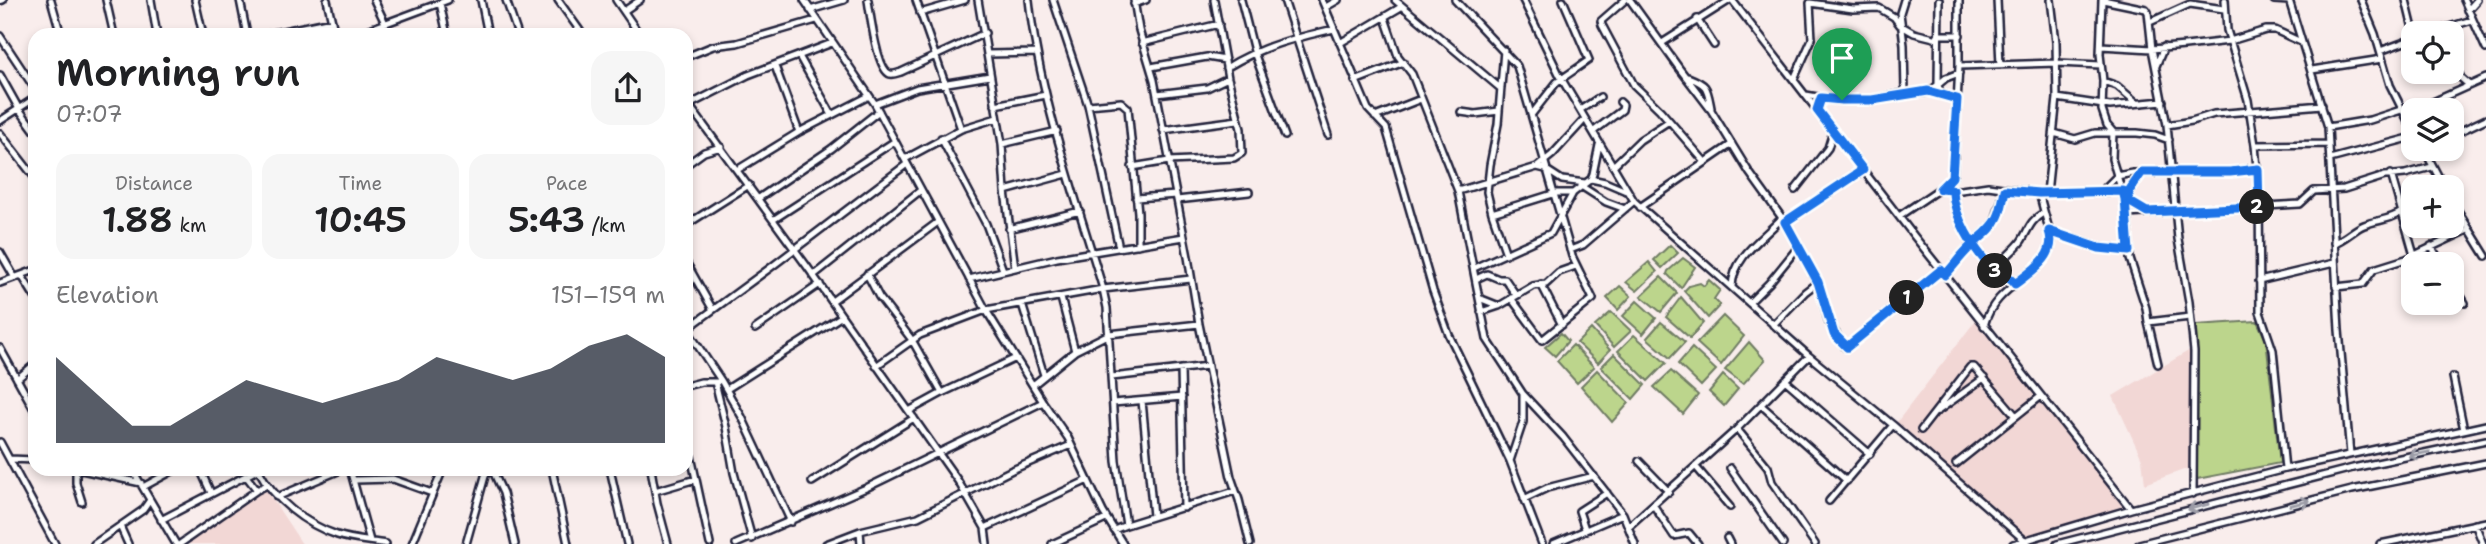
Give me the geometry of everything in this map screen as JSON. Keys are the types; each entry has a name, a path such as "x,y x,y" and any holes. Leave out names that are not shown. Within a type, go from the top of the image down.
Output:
{"street":[{"path":"51,0 59,28"},
{"path":"106,0 112,28"},
{"path":"151,0 156,28"},
{"path":"195,0 201,28"},
{"path":"240,0 246,28"},
{"path":"327,0 334,28"},
{"path":"374,0 385,23"},
{"path":"419,0 423,9"},
{"path":"372,28 448,0"},
{"path":"481,0 487,28"},
{"path":"506,0 516,28"},
{"path":"558,0 577,28"},
{"path":"617,0 635,28"},
{"path":"624,11 640,0"},
{"path":"804,0 874,104 986,310 1065,433 1107,519 1123,544"},
{"path":"810,10 844,0"},
{"path":"868,0 878,51 887,73 901,72 985,33"},
{"path":"916,0 961,129"},
{"path":"920,13 965,0"},
{"path":"978,0 1002,144 1015,268"},
{"path":"1029,0 1036,53 1046,95 1103,289 1109,334 1117,468 1126,525"},
{"path":"1053,0 1088,105 1119,248"},
{"path":"1146,0 1134,2 1142,43 1157,94 1199,324 1235,491 1240,500 1250,544"},
{"path":"1132,167 1169,160 1240,156 1243,149 1214,0"},
{"path":"1241,0 1255,55 1285,135"},
{"path":"1284,0 1328,135"},
{"path":"1322,0 1368,109 1389,136 1433,291 1449,335 1510,461 1542,544"},
{"path":"1326,7 1338,0"},
{"path":"1395,0 1500,88"},
{"path":"1455,0 1517,66 1556,193 1570,250 1593,299 1540,340 1505,279 1487,275 1476,279"},
{"path":"1523,0 1561,78 1634,201 1773,325 2027,542"},
{"path":"1532,114 1561,78 1587,64 1589,60 1563,0"},
{"path":"1625,0 1603,18 1602,25 1634,85 1660,110 1705,162"},
{"path":"1630,0 1711,110 1749,172 1784,220 1818,282 1834,334 1847,347 1943,273 1994,224 2005,190"},
{"path":"1662,43 1731,0 1984,326 2131,509"},
{"path":"1904,0 1900,25 1904,45 1905,93"},
{"path":"1939,0 1938,84 1941,94"},
{"path":"1899,216 1940,189 1952,177 1959,73 1959,0"},
{"path":"1997,0 2000,65"},
{"path":"2047,193 2057,98 2051,0"},
{"path":"2147,212 2127,200 2112,159 2113,132 2103,118 2102,0 2146,9 2150,22 2152,49 2167,125 2178,239 2194,352 2193,494"},
{"path":"2225,0 2230,41 2250,110 2255,145 2258,169 2260,312 2273,350 2286,469"},
{"path":"2274,0 2289,1 2328,127 2334,263 2350,454"},
{"path":"2361,0 2401,110"},
{"path":"2406,0 2411,21"},
{"path":"2464,0 2486,50"},
{"path":"2468,10 2477,0"},
{"path":"1794,79 1812,39 1809,2 1862,10 1879,8 1914,33 1938,37 1960,35"},
{"path":"440,3 444,28"},
{"path":"2150,22 2190,4 2224,9"},
{"path":"1340,43 1401,7"},
{"path":"1385,18 1396,52 1412,74 1458,191 1487,339 1523,394 1623,514 1635,544"},
{"path":"1697,19 1714,45"},
{"path":"693,54 713,46 737,43 816,20"},
{"path":"2464,23 2472,20"},
{"path":"298,28 332,21"},
{"path":"1142,43 1219,24"},
{"path":"1226,68 1268,46 1334,29"},
{"path":"2101,46 2152,49 2230,41 2266,30 2275,30 2301,41"},
{"path":"0,36 28,78"},
{"path":"1251,36 1268,46"},
{"path":"693,101 832,43"},
{"path":"2379,51 2401,43"},
{"path":"2156,65 2164,47"},
{"path":"1504,50 1499,111 1488,181 1492,213 1507,254"},
{"path":"988,54 1036,53"},
{"path":"799,56 832,115"},
{"path":"1151,67 1207,57 1225,60"},
{"path":"2312,70 2382,59"},
{"path":"1355,81 1404,62"},
{"path":"1959,66 2056,63 2101,65"},
{"path":"775,66 799,132"},
{"path":"1928,91 1946,78 1959,73"},
{"path":"0,75 28,121"},
{"path":"874,104 902,93 943,83 990,76"},
{"path":"1685,76 1708,89 1711,110"},
{"path":"1157,94 1208,88 1228,78"},
{"path":"1946,78 1958,85"},
{"path":"2442,98 2486,78"},
{"path":"2464,80 2469,85"},
{"path":"2103,81 2117,86 2137,103"},
{"path":"1806,94 1821,98 1872,100 1928,91 1957,99"},
{"path":"995,106 1046,95"},
{"path":"737,170 799,132 869,96"},
{"path":"1580,110 1600,97"},
{"path":"1817,110 1821,98"},
{"path":"2057,98 2101,104 2163,101"},
{"path":"1375,117 1421,99"},
{"path":"1088,105 1121,102 1125,104 1129,121 1138,245"},
{"path":"1594,131 1622,110 1623,105 1620,102"},
{"path":"0,121 28,103"},
{"path":"2167,125 2214,114 2322,105"},
{"path":"693,110 814,275 938,452 985,528 986,544"},
{"path":"1659,126 1660,110"},
{"path":"758,198 831,149 878,111"},
{"path":"1461,111 1470,114 1499,111"},
{"path":"2328,127 2401,113"},
{"path":"693,323 795,250 906,162 941,138 997,118"},
{"path":"1458,191 1537,167 1546,161 1585,119"},
{"path":"2464,129 2486,119"},
{"path":"1163,130 1238,120"},
{"path":"1614,166 1640,140 1669,121"},
{"path":"1002,144 1057,131"},
{"path":"1796,190 1828,148 1833,132"},
{"path":"2054,133 2075,139 2113,132 2155,135 2169,140"},
{"path":"0,133 28,169"},
{"path":"941,138 982,214 1003,270"},
{"path":"2330,159 2401,140"},
{"path":"773,219 895,141"},
{"path":"1474,268 1547,236 1555,228 1573,193 1585,183 1596,167 1599,143"},
{"path":"1640,207 1732,144"},
{"path":"2255,145 2329,144"},
{"path":"693,159 704,152 721,147"},
{"path":"2430,161 2437,175"},
{"path":"1537,167 1562,180 1605,182 1626,191"},
{"path":"2127,214 2300,204 2314,191 2358,186 2391,174 2405,174 2432,167"},
{"path":"2103,190 2117,176 2142,172 2230,172 2258,169"},
{"path":"1732,287 1732,274 1738,263 1784,220 1863,170"},
{"path":"2142,172 2129,191 2127,200 2129,251 2158,364"},
{"path":"2161,172 2173,182"},
{"path":"1005,191 1068,174"},
{"path":"2391,174 2401,205"},
{"path":"1585,183 1606,202 1625,209"},
{"path":"693,218 749,185"},
{"path":"1940,189 1989,186 2039,193 2123,191"},
{"path":"814,275 922,190"},
{"path":"1953,190 1958,212 1974,243 1996,271 2010,278 2015,284"},
{"path":"1136,198 1249,192"},
{"path":"1492,213 1556,193 1573,193"},
{"path":"1984,326 1994,303 2047,254 2052,240 2039,193"},
{"path":"1570,250 1583,245 1634,201"},
{"path":"1009,229 1080,211"},
{"path":"2334,243 2352,234 2362,225 2387,220 2401,212"},
{"path":"1996,271 2007,253 2021,241 2033,220 2043,213"},
{"path":"832,301 938,222"},
{"path":"2464,223 2486,256"},
{"path":"1555,228 1564,229"},
{"path":"2420,252 2468,230"},
{"path":"2049,231 2099,248 2129,251"},
{"path":"970,279 1092,251 1184,237"},
{"path":"1749,303 1769,284 1799,246"},
{"path":"2431,247 2434,252"},
{"path":"0,252 15,278"},
{"path":"2336,287 2363,284 2374,269 2401,262"},
{"path":"2259,281 2334,263"},
{"path":"1481,312 1499,306 1533,286 1549,282 1559,272 1576,266"},
{"path":"0,283 28,273"},
{"path":"693,274 713,310"},
{"path":"867,274 879,297 912,340 942,393"},
{"path":"22,276 28,286"},
{"path":"876,366 929,331 986,310 1103,289 1191,279"},
{"path":"1773,325 1818,282"},
{"path":"755,328 820,284"},
{"path":"1541,284 1562,324"},
{"path":"1061,298 1075,351"},
{"path":"1479,298 1499,306"},
{"path":"1022,304 1044,375"},
{"path":"727,389 842,316"},
{"path":"2148,322 2190,317"},
{"path":"1033,385 1075,351 1109,334 1199,324"},
{"path":"693,338 727,389 791,522"},
{"path":"0,348 28,399"},
{"path":"1629,526 1737,429 1809,356"},
{"path":"909,411 1016,358"},
{"path":"1112,377 1208,366"},
{"path":"1921,430 1970,367 1974,367 2016,416"},
{"path":"1181,369 1184,508"},
{"path":"17,379 28,370"},
{"path":"2453,377 2464,430"},
{"path":"1933,415 1984,378"},
{"path":"1785,380 1870,454"},
{"path":"715,382 734,473 752,539"},
{"path":"693,385 722,382"},
{"path":"1510,461 1523,422 1523,394"},
{"path":"1113,403 1182,397"},
{"path":"1956,464 2040,397"},
{"path":"1142,401 1153,516"},
{"path":"740,544 1043,402"},
{"path":"1761,405 1847,481"},
{"path":"812,482 914,418"},
{"path":"1829,501 1893,425"},
{"path":"2013,544 2131,509 2286,469 2486,425"},
{"path":"1737,429 1768,467 1773,482 1815,544"},
{"path":"2057,544 2353,468 2486,440"},
{"path":"0,442 55,544"},
{"path":"826,544 860,531 907,521 1031,461 1071,445"},
{"path":"10,459 28,460"},
{"path":"1639,461 1669,492"},
{"path":"2139,544 2352,490 2486,463"},
{"path":"693,465 709,544"},
{"path":"1696,467 1730,507"},
{"path":"1730,468 1783,544"},
{"path":"76,476 82,502"},
{"path":"105,476 142,485 161,476"},
{"path":"136,476 178,544 267,485"},
{"path":"203,476 211,493"},
{"path":"161,520 246,476 257,490"},
{"path":"262,476 277,497 323,529 348,538 386,544"},
{"path":"277,497 326,476"},
{"path":"353,476 370,541"},
{"path":"412,544 440,476"},
{"path":"467,544 488,476"},
{"path":"494,476 503,493 515,544"},
{"path":"553,476 568,544"},
{"path":"612,476 627,544"},
{"path":"653,476 668,544"},
{"path":"1524,499 1553,486 1594,476"},
{"path":"355,480 393,479 432,493"},
{"path":"655,491 696,479"},
{"path":"985,528 1088,480"},
{"path":"1114,530 1235,491"},
{"path":"1585,529 1578,513 1607,493"},
{"path":"94,544 146,507 150,500"},
{"path":"1654,506 1674,536 1689,533 1698,544"},
{"path":"1553,544 1623,514"},
{"path":"1052,544 1107,519"},
{"path":"2380,544 2486,522"},
{"path":"2475,524 2483,544"},
{"path":"120,526 128,544"},
{"path":"860,531 861,544"},
{"path":"2419,536 2423,544"}],"shaded area":[{"path":"1976,320 2132,514 2031,542 1897,422"},
{"path":"2190,350 2189,468 2145,484 2142,459 2113,396"},
{"path":"265,488 302,544 182,544"}],"green space":[{"path":"1670,245 1678,253 1662,268 1654,260"},
{"path":"1683,258 1695,267 1681,288 1667,274"},
{"path":"1649,262 1657,272 1637,291 1626,282"},
{"path":"1661,277 1677,293 1661,312 1641,296"},
{"path":"1709,280 1720,290 1714,299 1720,305 1708,318 1684,291 1689,286 1700,283 1704,286"},
{"path":"1620,286 1631,296 1618,310 1607,298"},
{"path":"1681,297 1703,323 1690,338 1666,317"},
{"path":"1637,301 1656,318 1643,334 1623,316"},
{"path":"1611,312 1631,331 1614,347 1595,326"},
{"path":"1723,316 1744,336 1721,365 1697,343"},
{"path":"2257,321 2266,340 2280,463 2197,479 2196,325"},
{"path":"1661,322 1685,342 1670,358 1647,338"},
{"path":"1591,329 1610,350 1598,363 1577,343"},
{"path":"1561,333 1568,341 1555,356 1545,347"},
{"path":"1634,335 1666,363 1648,381 1618,351"},
{"path":"1749,342 1765,360 1743,384 1725,370"},
{"path":"1573,345 1594,367 1577,383 1557,361"},
{"path":"1692,348 1716,370 1701,386 1678,364"},
{"path":"1614,354 1645,385 1633,399 1601,367"},
{"path":"1597,370 1629,403 1612,422 1581,386"},
{"path":"1671,371 1698,395 1683,414 1654,387"},
{"path":"1723,375 1738,389 1724,406 1709,392"}],"route":[{"path":"1842,100 1821,98 1817,110 1863,170 1785,222 1818,282 1834,334 1847,347 1941,270 1945,275 1965,251 1974,243 1984,235 1994,224 2005,190 2039,193 2123,191 2125,199 2147,212 2259,207 2258,169 2230,172 2142,172 2129,191 2129,201 2125,199 2129,251 2099,248 2049,231 2051,246 2042,262 2015,284 1991,267 1974,243 1958,212 1953,190 1940,189 1952,177 1957,99 1928,91 1872,100 1842,100"}]}
